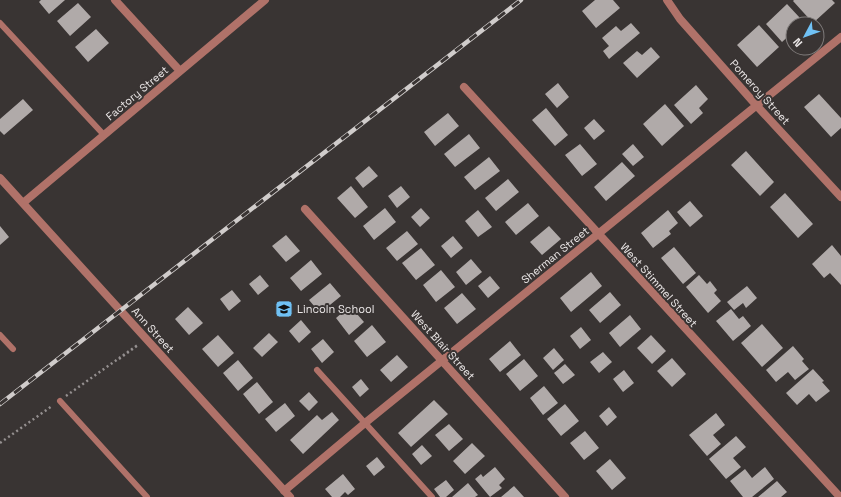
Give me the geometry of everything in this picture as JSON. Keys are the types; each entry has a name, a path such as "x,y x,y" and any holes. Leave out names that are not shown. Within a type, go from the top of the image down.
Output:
{"street":[{"path":"116,0 180,71"},
{"name":"Factory Street","path":"22,203 265,0"},
{"name":"Pomeroy Street","path":"667,0 680,19 757,106 841,197"},
{"name":"Sherman Street","path":"287,494 365,423 841,37"},
{"name":"West Stimmel Street","path":"464,87 840,497"},
{"name":"Ann Street","path":"0,178 287,494"},
{"name":"West Blair Street","path":"305,209 564,497"}],"lane":[{"path":"0,23 104,135"},
{"path":"0,335 13,349"},
{"path":"317,370 432,497"},
{"path":"60,401 147,497"}],"path":[{"path":"146,340 130,351 119,359 131,349 146,340"}],"building":[{"path":"41,0 65,0 49,14 39,2"},
{"path":"595,0 613,0 620,8 596,28 582,11"},
{"path":"832,0 835,3 821,16 807,16 793,1"},
{"path":"78,3 91,17 70,36 57,21"},
{"path":"787,4 798,16 785,16 785,39 782,42 766,24"},
{"path":"631,23 640,33 609,59 603,51 609,46 602,38 616,26 621,31"},
{"path":"759,25 779,47 757,67 737,45"},
{"path":"96,29 109,43 88,62 75,47"},
{"path":"651,47 660,57 637,78 623,63 637,51 642,55"},
{"path":"558,83 569,97 557,108 545,94"},
{"path":"696,85 708,99 699,108 703,113 691,124 674,105"},
{"path":"819,94 841,118 841,128 831,137 804,107"},
{"path":"23,99 33,110 4,135 0,131 0,119"},
{"path":"665,104 684,126 662,146 643,124"},
{"path":"546,108 568,135 555,146 532,120"},
{"path":"448,113 459,126 435,146 424,132"},
{"path":"594,119 605,131 594,140 584,128"},
{"path":"469,134 480,148 455,167 444,154"},
{"path":"580,144 597,164 582,176 565,155"},
{"path":"633,144 644,157 633,166 622,154"},
{"path":"746,151 774,182 760,196 731,165"},
{"path":"489,157 500,171 475,190 464,177"},
{"path":"622,162 635,176 606,201 594,187"},
{"path":"369,166 378,176 363,188 355,178"},
{"path":"508,179 519,192 496,211 485,198"},
{"path":"351,186 368,207 355,218 337,198"},
{"path":"401,186 410,197 397,208 388,196"},
{"path":"785,193 813,224 798,238 770,207"},
{"path":"690,201 703,216 690,227 677,212"},
{"path":"528,203 539,216 516,235 505,222"},
{"path":"385,208 396,222 374,240 363,226"},
{"path":"421,208 430,218 420,227 411,217"},
{"path":"478,210 492,227 478,237 465,221"},
{"path":"668,210 678,223 669,231 671,234 653,248 641,233"},
{"path":"0,226 9,237 0,245"},
{"path":"549,226 561,239 542,255 530,242"},
{"path":"407,231 418,244 397,261 386,248"},
{"path":"286,235 300,251 286,262 272,246"},
{"path":"453,236 463,248 451,258 441,246"},
{"path":"832,245 841,256 841,285 830,273 824,278 812,264"},
{"path":"674,247 696,273 683,284 661,258"},
{"path":"421,248 435,265 416,280 402,263"},
{"path":"471,259 482,272 466,285 456,272"},
{"path":"311,260 322,274 301,291 290,278"},
{"path":"441,270 455,287 436,302 423,285"},
{"path":"591,272 602,286 571,312 560,298"},
{"path":"260,275 269,286 258,295 249,284"},
{"path":"699,275 707,284 710,281 717,290 714,293 721,301 708,313 686,287"},
{"path":"490,276 500,288 488,298 478,286"},
{"path":"330,283 341,296 320,313 309,300"},
{"path":"747,286 757,298 746,308 743,303 734,310 727,302"},
{"path":"232,290 241,301 229,311 220,299"},
{"path":"610,292 621,305 600,323 589,310"},
{"path":"462,293 476,309 457,324 444,308"},
{"path":"350,306 364,322 349,335 336,318"},
{"path":"188,307 203,323 189,335 175,319"},
{"path":"731,309 739,319 743,316 751,326 733,341 716,321"},
{"path":"630,315 641,329 620,347 609,333"},
{"path":"301,320 311,332 299,343 289,331"},
{"path":"762,324 783,348 762,367 741,343"},
{"path":"372,325 386,342 367,357 354,341"},
{"path":"581,327 591,340 580,349 570,336"},
{"path":"269,333 278,342 262,357 253,348"},
{"path":"218,335 234,353 218,367 202,349"},
{"path":"651,335 666,351 652,364 637,348"},
{"path":"323,339 334,352 322,363 311,349"},
{"path":"510,341 521,355 500,372 489,359"},
{"path":"793,346 804,359 802,361 809,369 795,380 788,372 776,382 766,370"},
{"path":"554,348 564,360 553,370 543,358"},
{"path":"603,352 612,362 599,373 590,362"},
{"path":"397,355 408,367 391,382 380,370"},
{"path":"672,358 686,374 672,387 657,371"},
{"path":"524,359 538,376 520,391 506,374"},
{"path":"238,360 253,378 238,391 223,373"},
{"path":"565,364 575,375 563,384 554,373"},
{"path":"813,369 824,381 822,382 830,391 816,402 809,394 797,405 786,393"},
{"path":"624,370 634,383 623,392 613,379"},
{"path":"361,379 369,389 360,397 352,387"},
{"path":"257,382 273,402 259,414 243,394"},
{"path":"544,386 558,403 543,415 530,398"},
{"path":"309,392 318,402 309,411 299,401"},
{"path":"434,400 448,414 411,447 398,433"},
{"path":"285,403 295,416 276,432 265,419"},
{"path":"565,404 579,421 561,436 547,419"},
{"path":"609,407 617,417 607,426 599,416"},
{"path":"332,412 339,420 303,454 290,440 317,415 322,420"},
{"path":"716,413 725,425 713,435 721,444 707,456 689,435"},
{"path":"449,424 463,439 449,451 435,435"},
{"path":"585,431 599,448 584,460 570,443"},
{"path":"736,436 746,447 733,458 741,467 726,479 709,459"},
{"path":"472,443 485,456 465,474 453,461"},
{"path":"422,445 432,456 421,465 412,454"},
{"path":"377,457 385,467 374,476 366,466"},
{"path":"610,459 626,478 612,490 596,471"},
{"path":"495,467 505,479 499,485 502,488 490,497 475,479 481,474 483,477"},
{"path":"765,467 774,479 752,497 743,497 730,481 745,469 752,478"},
{"path":"343,474 355,489 348,495 345,492 340,497 332,497 325,489"},
{"path":"446,480 454,490 446,497 440,497 434,489"},
{"path":"777,481 787,492 781,497 758,497"},
{"path":"468,483 478,495 475,497 452,497"},
{"path":"514,486 524,497 501,497"}],"railway":[{"path":"0,404 521,0"}],"place":[{"name":"Lincoln School","path":"284,309"}]}
